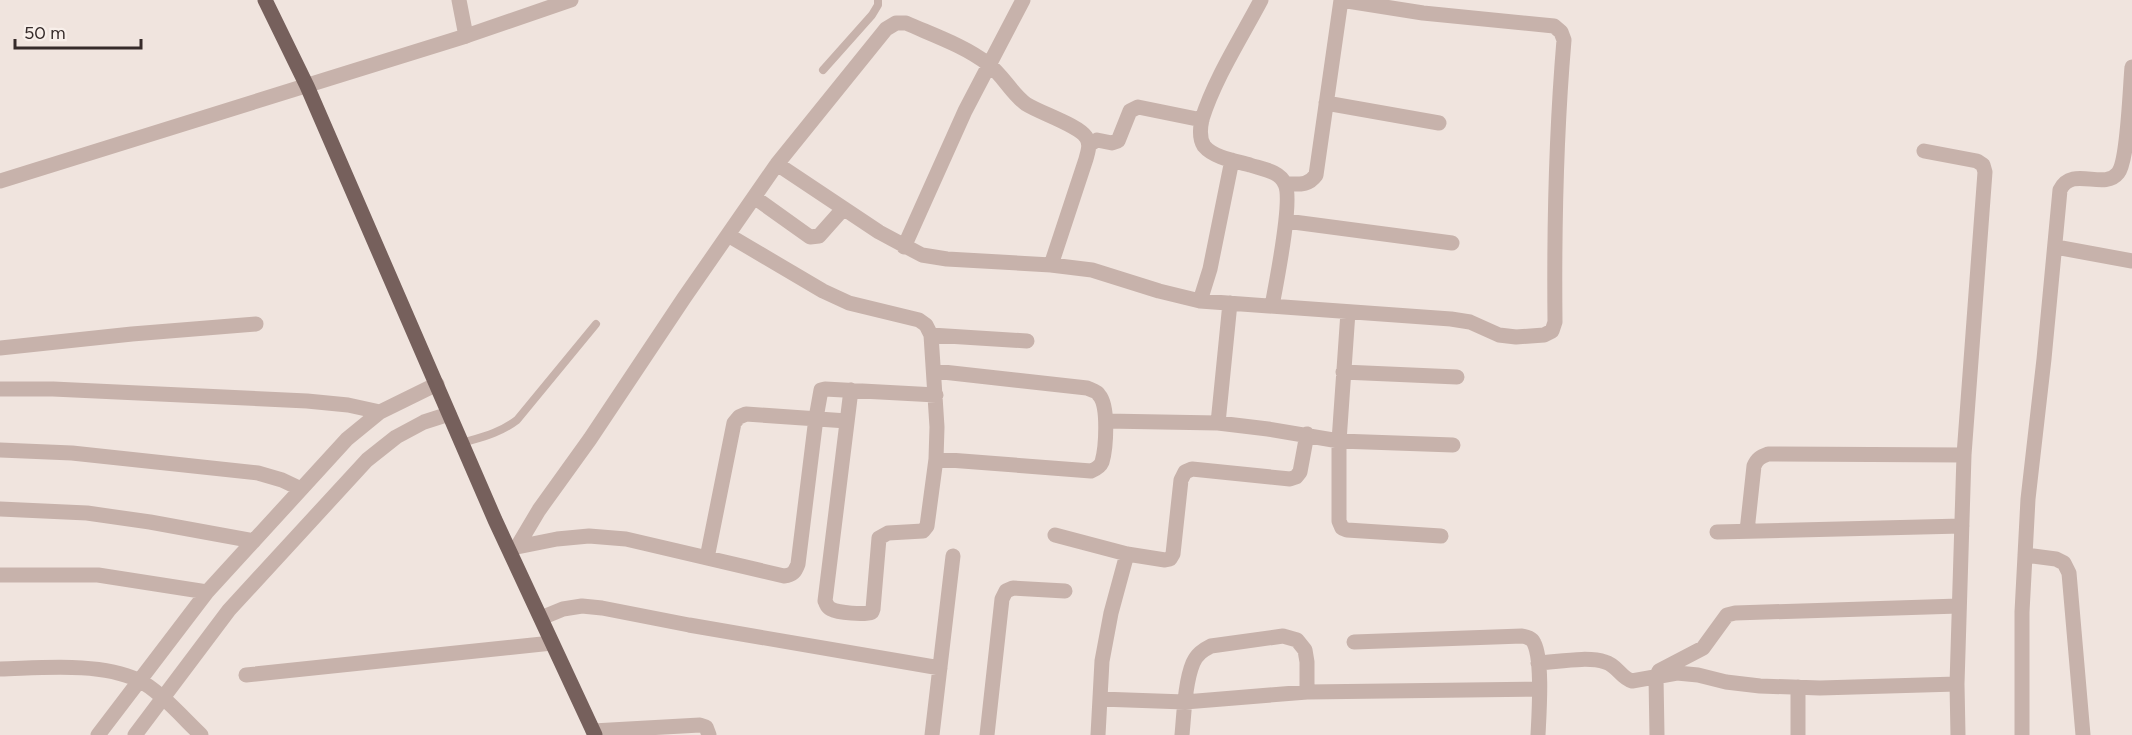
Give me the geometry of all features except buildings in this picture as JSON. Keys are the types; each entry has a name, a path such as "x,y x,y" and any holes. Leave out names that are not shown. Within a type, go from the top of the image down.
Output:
{"main road":[{"path":"265,0 307,86 449,414 513,548 541,618 594,733"}],"street":[{"path":"459,0 466,36"},
{"path":"0,182 466,36 571,0"},
{"path":"904,247 943,158 1023,0"},
{"path":"1261,0 1217,85 1202,120 1200,134 1204,145 1214,154 1276,173 1286,184 1288,193 1286,221 1272,306"},
{"path":"777,164 904,247 922,255 1092,270 1200,301 1451,319 1470,322 1499,335 1516,337 1544,335 1551,331 1555,322 1554,208 1564,40 1561,32 1554,27 1423,13 1341,0 1316,175 1304,184 1286,184"},
{"path":"513,548 777,164 886,30 896,23 906,23 972,53 989,64 1024,102 1077,130 1085,136 1089,145"},
{"path":"2022,735 2022,612 2028,499 2056,247 2060,190 2069,180 2107,179 2115,177 2120,171 2128,154 2132,67"},
{"path":"1326,103 1439,123"},
{"path":"1051,265 1089,145 1097,140 1112,143 1118,141 1133,108 1138,107 1202,120"},
{"path":"1924,151 1977,161 1983,165 1985,172 1964,455 1959,606 1959,735"},
{"path":"1200,301 1212,258 1232,160"},
{"path":"754,197 810,237 815,238 843,208"},
{"path":"1286,221 1452,243"},
{"path":"728,235 823,291 849,303 919,320 926,325 931,335 938,427 927,526 923,531 888,533 879,538 872,612 866,614 832,610 827,607 825,601 851,390"},
{"path":"2056,247 2132,261"},
{"path":"1218,423 1230,303"},
{"path":"1348,312 1339,441 1339,521 1342,528 1347,530 1441,536"},
{"path":"0,348 256,324"},
{"path":"931,335 1028,341"},
{"path":"934,371 1087,388 1098,393 1104,403 1107,422 1101,463 1091,471 936,459"},
{"path":"1343,372 1457,377"},
{"path":"98,735 207,592 347,439 380,412 437,384"},
{"path":"0,389 53,389 308,401 348,405 380,412"},
{"path":"513,548 557,539 589,536 626,539 784,576 791,575 796,572 821,390 936,395"},
{"path":"135,735 229,610 367,460 396,437 424,422 449,414"},
{"path":"707,558 734,423 739,417 746,414 847,421"},
{"path":"1107,422 1218,423 1306,434 1339,441 1453,445"},
{"path":"1055,535 1160,561 1170,559 1173,554 1181,480 1185,472 1192,469 1290,479 1296,477 1300,472 1306,434"},
{"path":"0,450 72,453 258,473 282,480 301,489"},
{"path":"1747,531 1754,466 1761,456 1768,454 1964,455"},
{"path":"0,509 87,513 254,541"},
{"path":"1717,532 1962,526"},
{"path":"1098,735 1102,661 1127,554"},
{"path":"2025,555 2064,562 2069,573 2083,735"},
{"path":"932,735 953,556"},
{"path":"0,575 98,575 207,592"},
{"path":"987,735 1002,599 1006,591 1020,588 1065,591"},
{"path":"541,618 563,609 582,606 602,608 940,668"},
{"path":"1657,735 1656,677 1659,671 1703,648 1727,615 1959,606"},
{"path":"1182,735 1185,702 1193,663 1200,652 1211,646 1283,636 1297,639 1305,650 1307,692"},
{"path":"1354,642 1522,636 1530,638 1534,644 1538,663 1538,735"},
{"path":"246,675 552,643"},
{"path":"1538,663 1594,660 1606,662 1614,666 1626,679 1632,681 1677,673 1698,675 1726,682 1798,687 1958,684"},
{"path":"0,669 92,669 140,680 201,735"},
{"path":"1798,687 1798,735"},
{"path":"1100,699 1185,702 1307,692 1539,689"},
{"path":"594,733 700,725 706,727 709,735"}],"lane":[{"path":"823,70 872,15 878,5 878,0"},
{"path":"462,443 493,434 517,420 596,324"}]}
